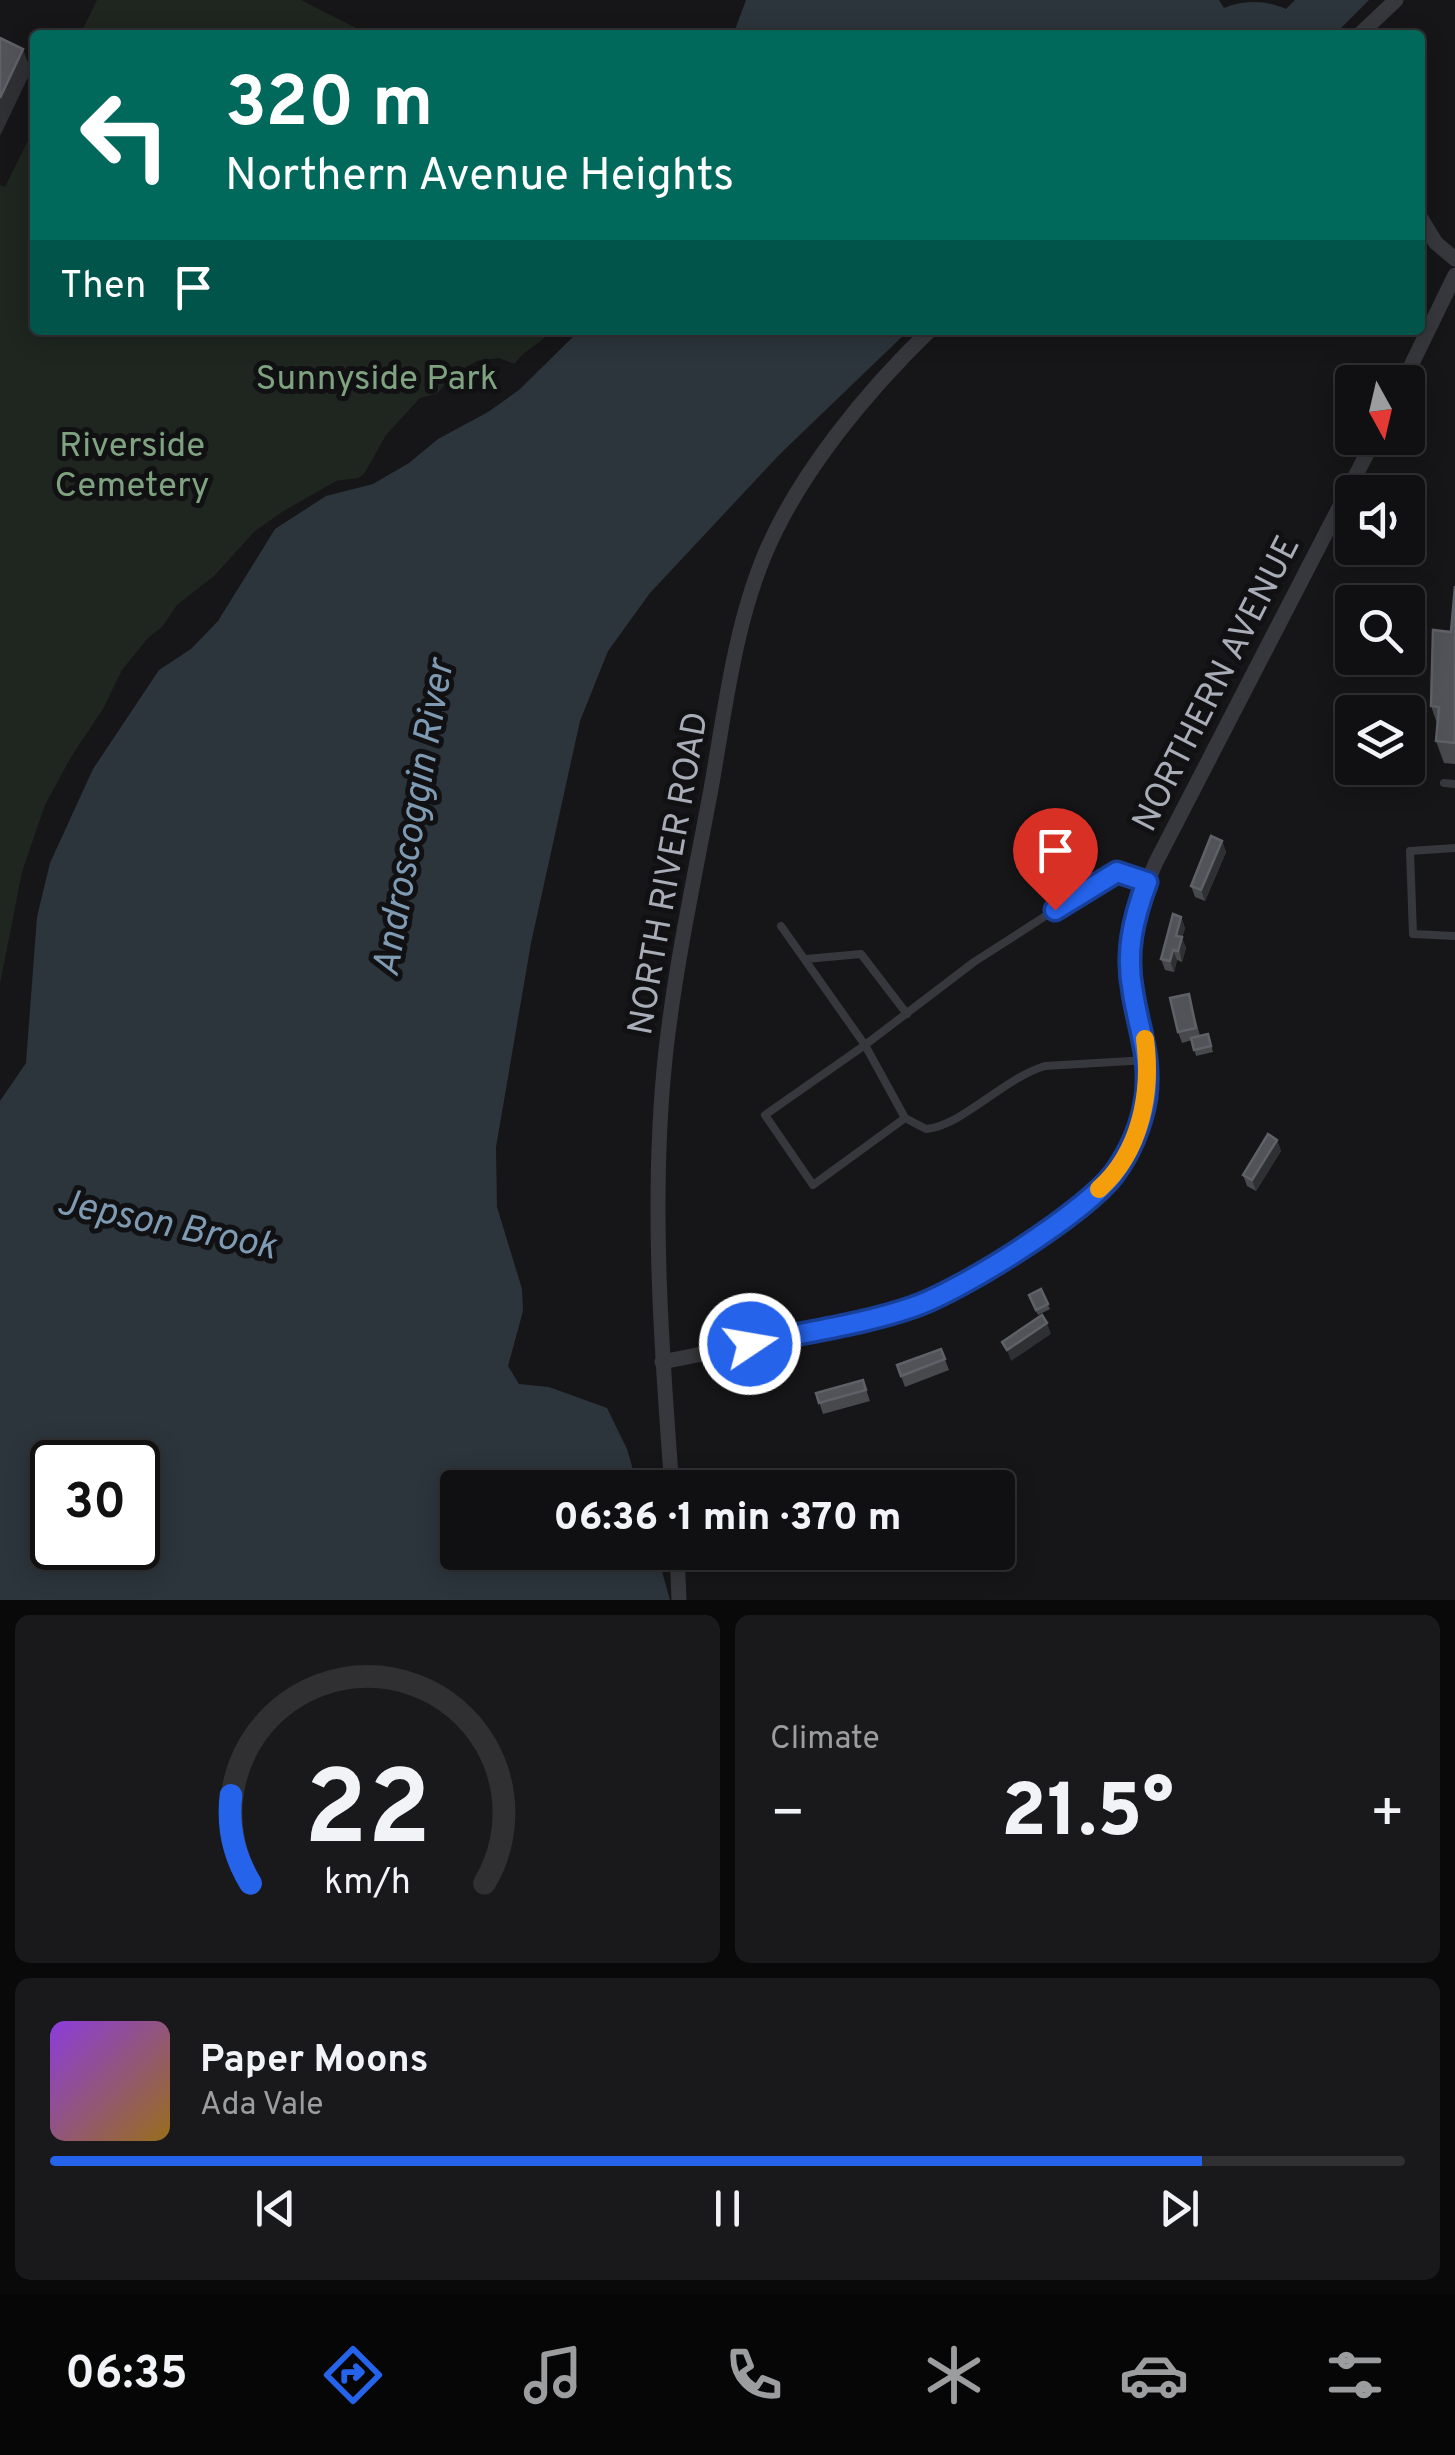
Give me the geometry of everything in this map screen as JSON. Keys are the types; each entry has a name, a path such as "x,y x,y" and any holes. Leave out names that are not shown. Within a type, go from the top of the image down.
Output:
{"street":[{"path":"1364,30 1396,0"},
{"path":"1425,225 1436,243 1455,260"},
{"path":"1411,365 1455,275"},
{"name":"NORTH RIVER ROAD","path":"671,1470 662,1362 660,1174 666,1049 747,605 766,551 795,494 871,394 925,335"},
{"name":"NORTHERN AVENUE","path":"662,1362 905,1310 934,1299 1014,1252 1087,1200 1116,1172 1138,1130 1146,1099 1148,1060 1133,996 1129,950 1135,914 1147,882 1366,455"},
{"path":"678,1570 679,1600"}],"lane":[{"path":"1444,783 1455,784"},
{"path":"1455,848 1410,851 1413,934 1455,936"},
{"path":"905,1118 814,1185 765,1116 974,962 1109,875 1128,874 1147,882"},
{"path":"781,926 865,1046 905,1118 917,1127 935,1128 1028,1071 1045,1066 1148,1060"},
{"path":"806,960 861,954 907,1014"}],"green space":[{"path":"97,0 301,0 360,30 82,30"},
{"name":"Riverside Cemetery","path":"30,136 30,335 547,335 515,364 499,358 477,361 459,371 436,394 420,398 386,435 364,474 336,481 255,531 148,638 122,670 45,805 22,872 0,984 0,185 5,187"}],"water":[{"path":"746,0 1219,0 1224,8 1255,2 1286,9 1295,0 1369,0 1339,30 735,30"},
{"path":"575,335 904,335 780,454 650,593 608,651 580,721 531,943 496,1147 497,1207 522,1289 523,1311 508,1366 519,1384 549,1387 607,1408 633,1470 440,1470 440,1570 662,1570 670,1600 0,1600 0,1101 26,1063 37,917 50,863 93,769 159,670 191,649 218,621 275,529 326,496 373,484 409,463 438,439 519,390"}],"building":[{"path":"0,38 23,49 0,98"},
{"path":"1455,586 1455,743 1436,741 1439,707 1431,706 1433,630 1451,632"},
{"path":"1211,836 1222,841 1201,890 1191,886"},
{"path":"1173,914 1181,917 1176,936 1182,937 1170,961 1161,959"},
{"path":"1189,994 1196,1028 1178,1032 1170,998"},
{"path":"1208,1034 1211,1046 1194,1050 1191,1038"},
{"path":"1268,1134 1277,1140 1252,1180 1243,1175"},
{"path":"1041,1289 1048,1304 1036,1310 1029,1295"},
{"path":"1042,1315 1047,1323 1007,1350 1002,1342"},
{"path":"941,1349 945,1359 901,1376 897,1365"},
{"path":"863,1380 866,1390 819,1403 816,1393"}],"slow traffic":[{"path":"1099,1189 1116,1172 1138,1130 1146,1099 1145,1039"}],"route":[{"path":"750,1344 894,1313 934,1299 1048,1228 1087,1200 1116,1172 1138,1130 1146,1099 1148,1060 1133,996 1129,950 1135,914 1147,882 1117,872 1055,910"}],"park label":[{"name":"Sunnyside Park","path":"377,377"}],"water label":[{"name":"Androscoggin River","path":"412,818"},
{"name":"Jepson Brook","path":"167,1223"}]}
